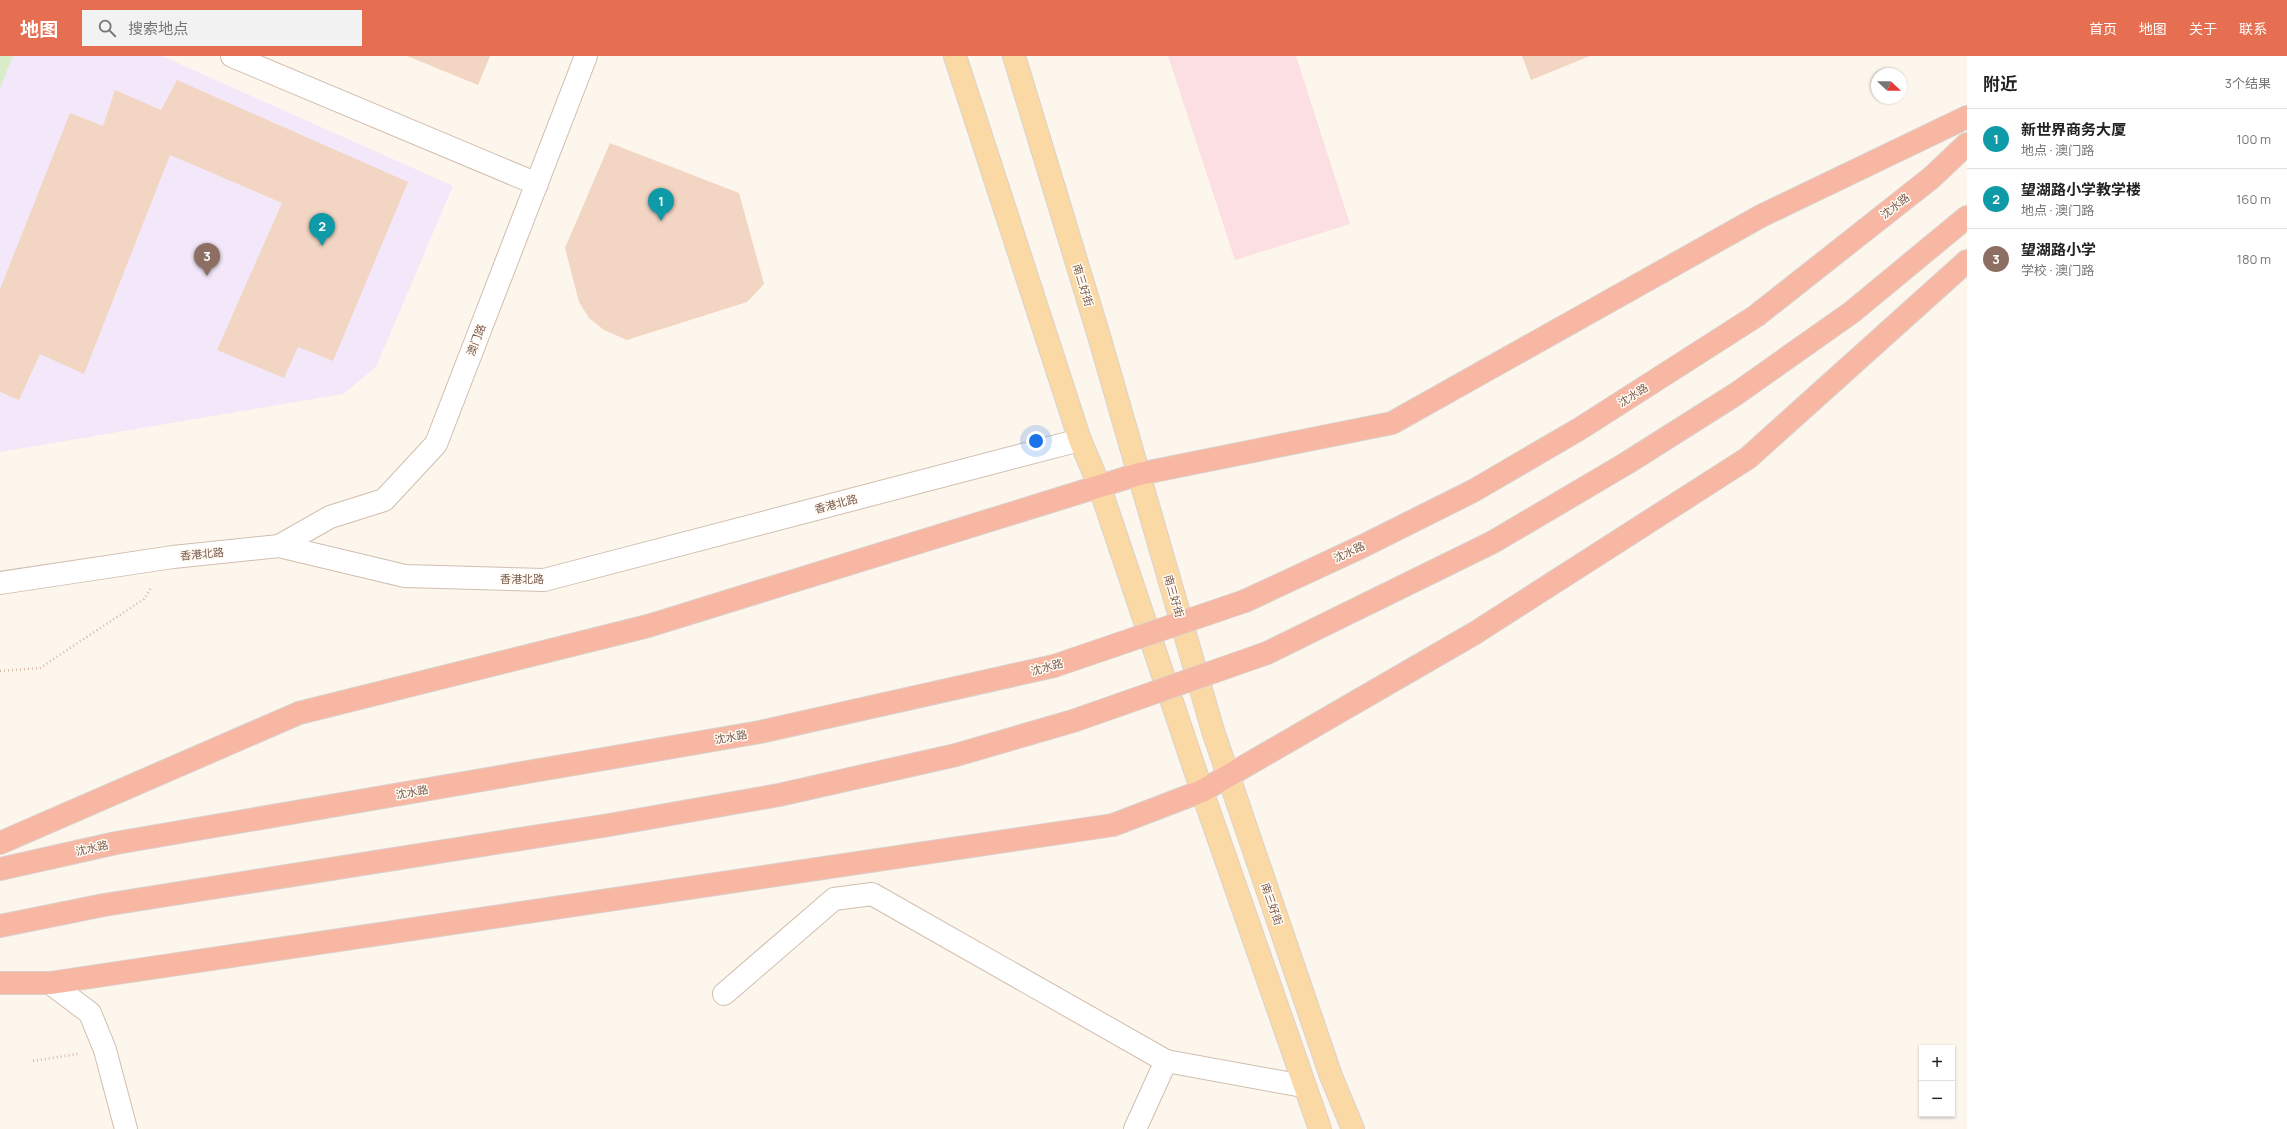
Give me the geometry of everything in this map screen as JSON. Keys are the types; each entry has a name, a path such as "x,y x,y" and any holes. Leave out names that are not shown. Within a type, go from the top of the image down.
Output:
{"highway":[{"path":"0,843 299,713 648,626 1099,485 1139,474 1392,423 1761,216 1967,117"},
{"name":"沈水路","path":"0,869 116,843 760,732 1054,666 1245,601 1361,547 1473,491 1581,428 1756,316 1931,178 1967,144"},
{"path":"0,926 104,905 610,825 779,796 956,755 1073,721 1267,653 1493,542 1627,463 1736,394 1852,312 1967,217"},
{"path":"0,983 50,983 1113,825 1202,790 1475,633 1748,458 1967,261"}],"main road":[{"path":"955,56 1080,440 1099,485 1303,1086 1320,1129"},
{"name":"南三好街","path":"1014,56 1139,474 1213,731 1332,1076 1353,1129"}],"street":[{"path":"232,56 536,184"},
{"name":"澳门路","path":"279,546 330,517 384,500 436,444 586,56"},
{"name":"香港北路","path":"0,583 173,556 279,546 406,576 544,580 1080,440"},
{"path":"724,994 834,899 872,894 1166,1060 1303,1086"},
{"path":"50,983 90,1013 105,1050 126,1129"},
{"path":"1135,1129 1166,1060"}],"path":[{"path":"0,671 40,668 144,598 173,556"},
{"path":"33,1061 105,1050"}],"shaded area":[{"path":"0,56 162,56 453,186 376,367 343,394 0,452"},
{"path":"1168,56 1296,56 1350,224 1235,260"}],"green space":[{"path":"0,56 13,56 0,88"}],"building":[{"path":"407,56 490,56 478,85"},
{"path":"1522,56 1590,56 1531,80"},
{"path":"177,80 408,182 333,361 298,347 284,378 217,350 282,203 170,155 84,374 40,354 19,400 0,392 0,289 70,113 103,126 115,90 161,110"},
{"path":"610,143 739,193 764,284 747,302 627,340 604,330 589,318 579,302 565,248"}],"place":[{"name":"新世界商务大厦","path":"661,221"},
{"name":"望湖路小学教学楼","path":"322,246"},
{"name":"望湖路小学","path":"207,276"}]}
